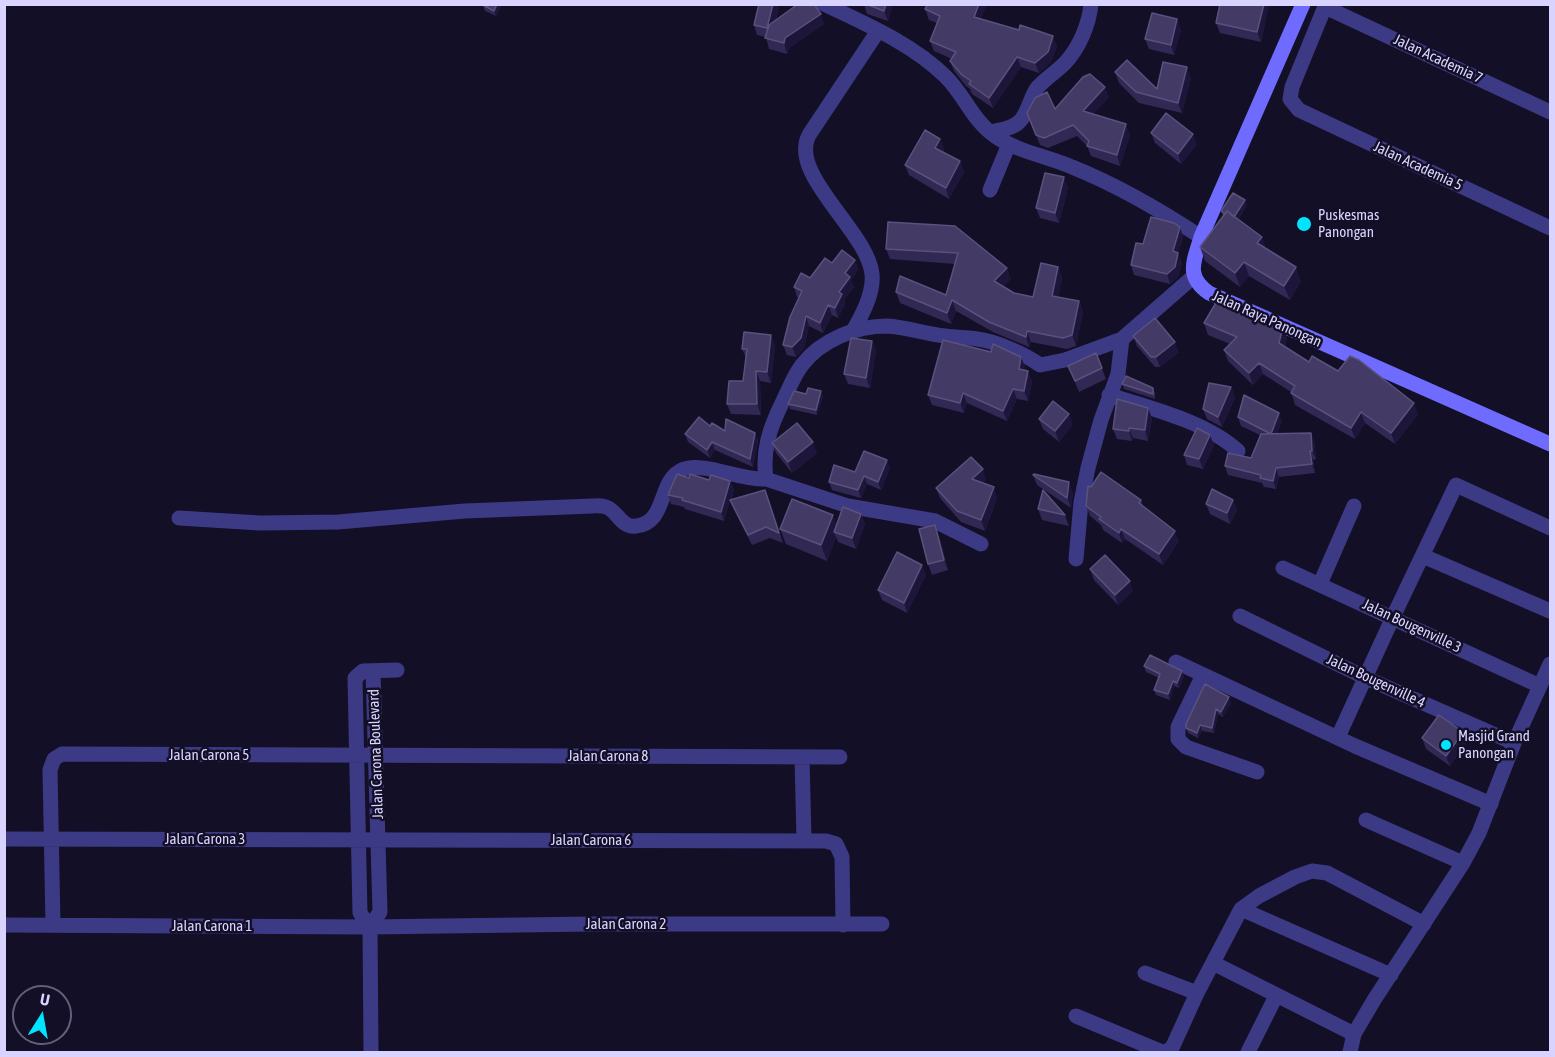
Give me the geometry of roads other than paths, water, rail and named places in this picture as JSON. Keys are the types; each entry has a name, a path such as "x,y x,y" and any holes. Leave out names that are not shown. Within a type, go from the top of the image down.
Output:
{"street":[{"path":"824,4 908,48 945,76 979,123 1009,144 1071,166 1121,190 1201,237"},
{"path":"990,132 1002,130 1020,122 1037,88 1072,54 1081,39 1090,15 1091,4"},
{"path":"766,479 764,453 772,422 803,364 825,344 868,327 889,326 948,337 980,339 1029,357 1040,364 1065,360 1122,339 1193,277 1193,265 1201,237 1303,4"},
{"name":"Jalan Academia 5","path":"1325,6 1292,87 1290,99 1299,110 1551,228"},
{"name":"Jalan Academia 7","path":"1325,6 1551,111"},
{"path":"854,331 871,288 871,264 807,163 804,149 809,135 878,31"},
{"path":"990,190 1009,144"},
{"name":"Jalan Raya Panongan","path":"1193,277 1198,286 1209,293 1551,444"},
{"path":"1076,559 1081,502 1095,439 1118,374 1122,339"},
{"path":"1109,395 1176,416 1226,440 1238,451"},
{"path":"179,518 260,523 338,522 465,511 592,506 605,507 614,512 623,523 632,527 642,525 652,518 659,509 670,480 684,469 698,468 755,480 766,479 848,506 935,521 981,544"},
{"path":"1338,737 1456,485 1551,528"},
{"path":"1320,584 1354,506"},
{"path":"1423,556 1551,611"},
{"name":"Jalan Bougenville 3","path":"1283,568 1540,686"},
{"name":"Jalan Bougenville 4","path":"1240,616 1366,678 1514,743"},
{"path":"1176,662 1491,804"},
{"path":"1350,1053 1354,1034 1463,863 1479,833 1514,743 1551,664"},
{"path":"373,671 397,670"},
{"name":"Jalan Carona Boulevard","path":"370,927 360,913 356,678 363,671 373,671 379,840 380,912 370,927 371,1053"},
{"path":"1203,675 1178,727 1178,739 1186,747 1257,772"},
{"name":"Jalan Carona 5","path":"51,838 50,770 54,759 62,753 376,755"},
{"name":"Jalan Carona 8","path":"376,755 840,757"},
{"path":"802,757 804,840"},
{"path":"1366,820 1463,863"},
{"path":"51,838 53,925"},
{"name":"Jalan Carona 3","path":"4,839 379,840"},
{"name":"Jalan Carona 6","path":"379,840 826,841 836,844 842,857 843,925"},
{"path":"1076,1016 1162,1053 1168,1051 1173,1046 1197,993 1241,909 1259,896 1295,877 1312,871 1319,871 1424,924"},
{"path":"1241,909 1391,975"},
{"name":"Jalan Carona 2","path":"370,927 882,924"},
{"name":"Jalan Carona 1","path":"4,925 370,927"},
{"path":"1213,963 1354,1034"},
{"path":"1145,973 1197,993"},
{"path":"1248,1053 1276,996"}],"place":[{"name":"Puskesmas Panongan","path":"1304,224"},
{"name":"Masjid Grand Panongan","path":"1446,745"}]}
